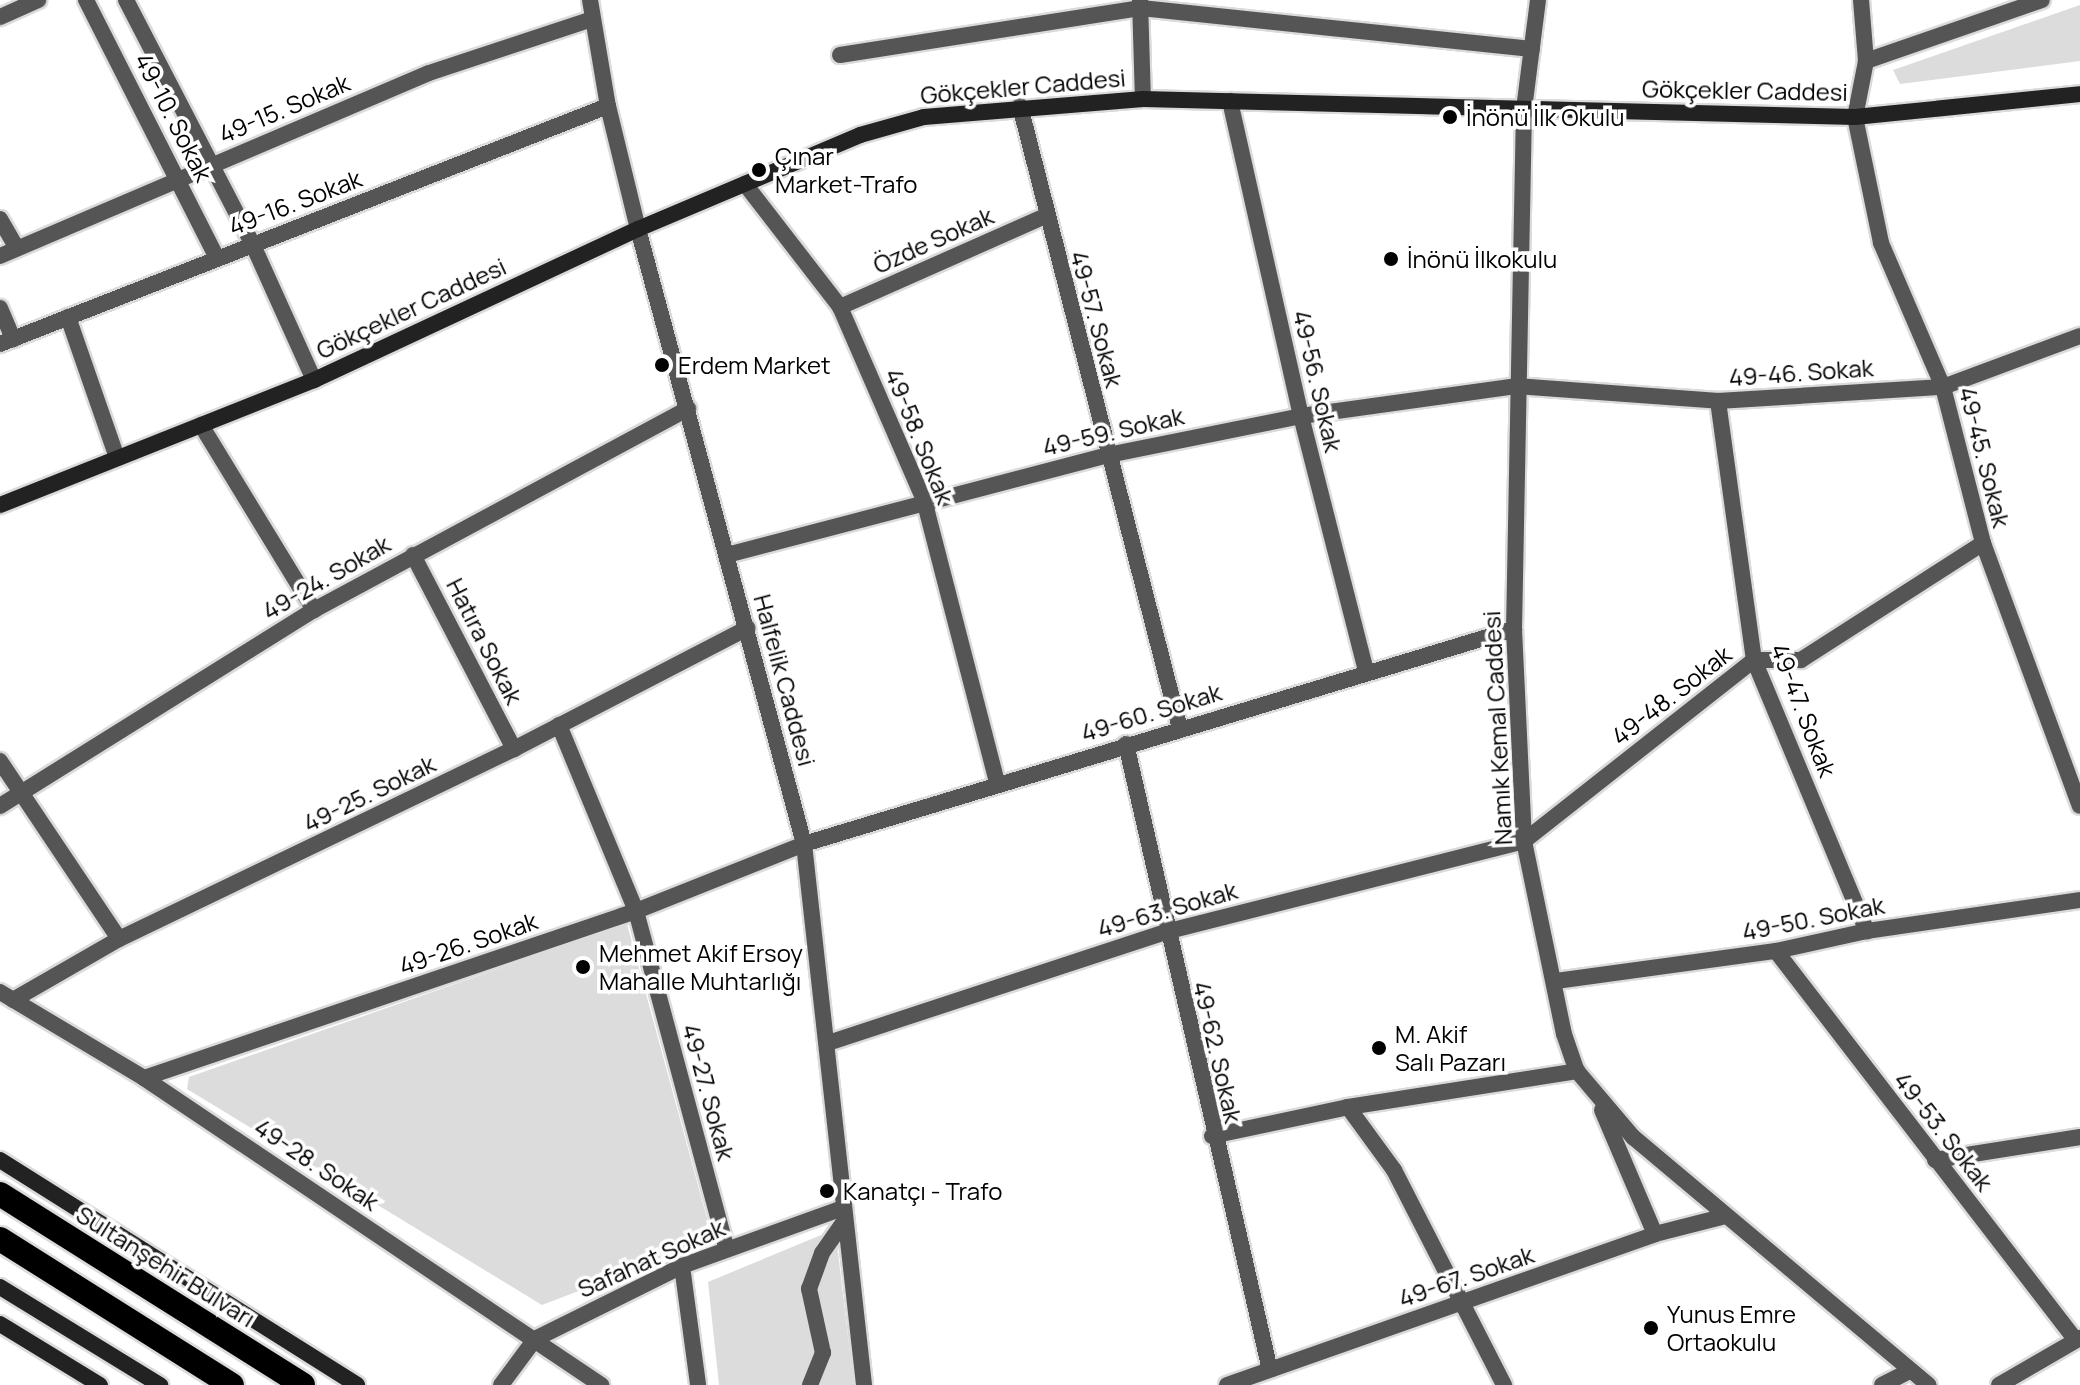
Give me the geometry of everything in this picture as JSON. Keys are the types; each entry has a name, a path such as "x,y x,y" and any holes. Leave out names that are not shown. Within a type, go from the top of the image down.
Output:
{"highway":[{"name":"Sultanşehir Bulvarı","path":"0,1194 303,1385"},
{"path":"0,1239 232,1385"}],"main road":[{"name":"Gökçekler Caddesi","path":"0,505 314,380 638,229 899,124 1020,106 1143,99 1855,117 2080,94"},
{"path":"0,1160 357,1385"},
{"path":"0,1287 160,1385"},
{"path":"0,1324 100,1385"}],"street":[{"path":"0,17 38,0"},
{"name":"49-10. Sokak","path":"86,0 217,258"},
{"name":"49-10. Sokak","path":"126,0 253,245 314,380"},
{"name":"Halfelik Caddesi","path":"590,0 608,106 638,229 804,844 864,1385"},
{"name":"Namık Kemal Caddesi","path":"1538,0 1524,109 1516,386 1514,629 1524,841 1577,1071 1633,1137 1722,1217 1929,1385"},
{"path":"1855,117 1866,61 1861,0"},
{"path":"1866,61 2042,0"},
{"path":"840,55 1141,4 1532,49"},
{"path":"1141,4 1143,99"},
{"name":"49-15. Sokak","path":"0,256 429,73 592,19"},
{"name":"49-56. Sokak","path":"1230,101 1301,416 1366,671"},
{"name":"49-16. Sokak","path":"6,341 608,106"},
{"name":"49-57. Sokak","path":"1020,106 1045,216 1180,729"},
{"name":"49-45. Sokak","path":"1855,117 1881,243 1943,387 1983,543 2080,806"},
{"name":"49-58. Sokak","path":"745,184 840,307 924,500 997,783"},
{"name":"Özde Sokak","path":"840,307 1045,216"},
{"path":"0,219 17,249"},
{"path":"0,308 6,341"},
{"path":"68,317 117,458"},
{"name":"49-46. Sokak","path":"1516,386 1718,401 1943,387 2080,336"},
{"name":"49-59. Sokak","path":"727,555 924,500 1108,455 1301,416 1516,386"},
{"name":"49-47. Sokak","path":"1718,401 1754,660 1867,931"},
{"name":"49-24. Sokak","path":"0,806 314,610 688,409"},
{"path":"201,425 314,610"},
{"name":"49-48. Sokak","path":"1524,841 1754,660 1801,660 1983,543"},
{"name":"Hatıra Sokak","path":"413,555 514,749"},
{"name":"49-25. Sokak","path":"6,996 514,749 747,628"},
{"name":"49-60. Sokak","path":"804,844 1366,671 1514,629"},
{"name":"49-27. Sokak","path":"559,725 636,911 726,1248"},
{"name":"49-62. Sokak","path":"1126,744 1165,932 1270,1370"},
{"path":"0,761 119,939"},
{"name":"49-63. Sokak","path":"828,1043 1165,932 1524,841"},
{"name":"49-26. Sokak","path":"144,1078 636,911 804,844"},
{"name":"49-50. Sokak","path":"1556,981 1776,951 1867,931 2080,900"},
{"name":"49-53. Sokak","path":"1776,951 1935,1160 2078,1338"},
{"name":"49-28. Sokak","path":"6,996 144,1078 601,1385"},
{"path":"1212,1136 1348,1107 1577,1071"},
{"path":"1596,1097 1655,1234"},
{"path":"1348,1107 1394,1170 1458,1304 1504,1385"},
{"path":"1935,1160 2080,1137"},
{"path":"810,1385 823,1353 809,1289 822,1253 843,1215"},
{"name":"Safahat Sokak","path":"501,1385 535,1339 682,1266 726,1248 843,1215"},
{"name":"49-67. Sokak","path":"1227,1385 1655,1234 1722,1217"},
{"path":"682,1266 698,1385"},
{"path":"1999,1385 2078,1338"},
{"path":"1882,1385 1909,1371"}],"shaded area":[{"path":"2080,5 2080,61 1900,84 1893,70"},
{"path":"627,924 708,1222 691,1248 542,1305 187,1089 189,1077"},
{"path":"826,1233 837,1244 854,1385 719,1385 708,1282"}],"place":[{"name":"İnönü İlk Okulu","path":"1450,117"},
{"name":"Çınar Market-Trafo","path":"759,170"},
{"name":"İnönü İlkokulu","path":"1391,259"},
{"name":"Erdem Market","path":"662,365"},
{"name":"Mehmet Akif Ersoy Mahalle Muhtarlığı","path":"583,967"},
{"name":"M. Akif Salı Pazarı","path":"1379,1048"},
{"name":"Kanatçı - Trafo","path":"827,1191"},
{"name":"Yunus Emre Ortaokulu","path":"1651,1328"}]}
